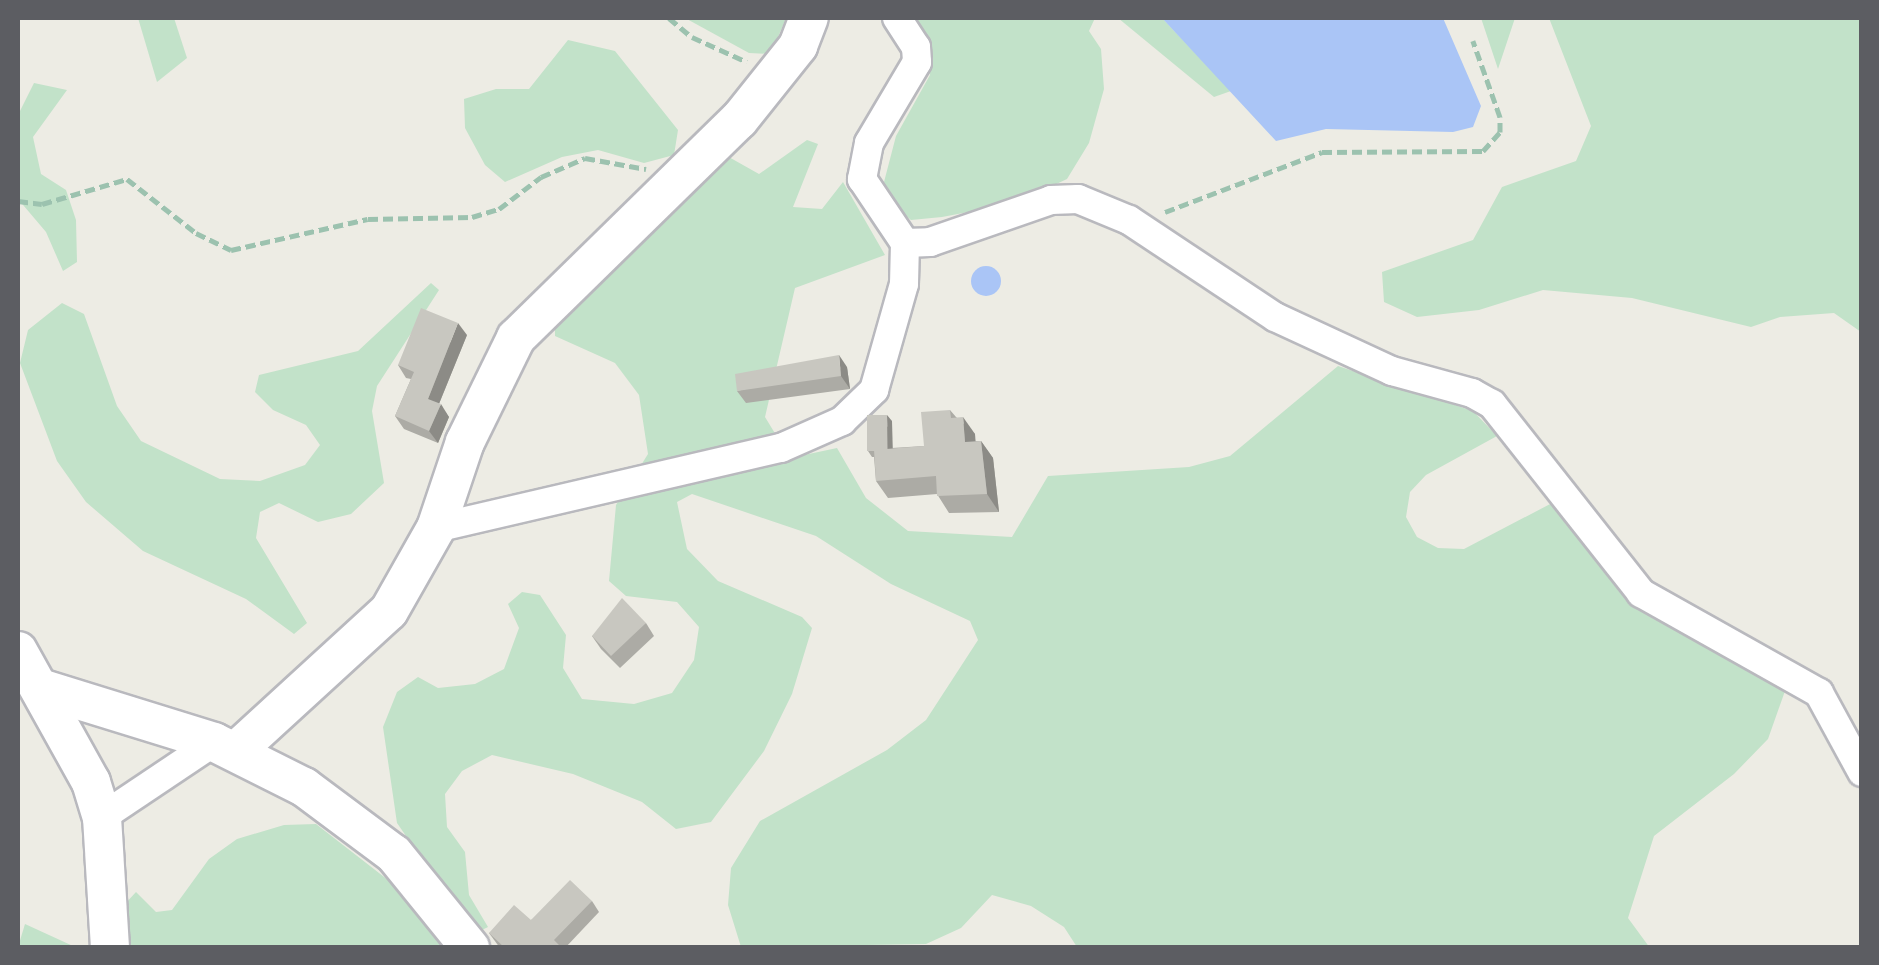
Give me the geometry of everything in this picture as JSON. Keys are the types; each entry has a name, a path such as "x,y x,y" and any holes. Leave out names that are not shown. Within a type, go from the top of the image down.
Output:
{"street":[{"path":"102,817 225,747 389,611 436,528 472,426 516,338 692,166 778,75 812,18"},
{"path":"436,528 781,448 842,421 874,390 904,284 905,244 862,179 870,143 918,62 916,47 897,18"},
{"path":"905,244 944,237 1051,200 1078,200 1129,220 1275,316 1392,370 1492,404 1642,593 1819,693 1862,772"},
{"path":"18,654 75,746 102,817 110,948"},
{"path":"43,689 225,747 304,787 394,854 470,948"}],"path":[{"path":"669,18 692,37 778,75"},
{"path":"1129,220 1195,204 1322,152 1483,151 1500,132 1500,117 1472,41"},
{"path":"18,202 42,204 127,179 196,232 231,250 368,220 472,217 500,209 541,177 585,158 642,169 692,166"}],"green space":[{"path":"138,18 174,18 187,58 157,82"},
{"path":"685,18 786,18 771,54 749,53"},
{"path":"906,18 1095,18 1089,31 1101,49 1104,89 1089,143 1067,179 1016,203 942,217 911,220 893,205 884,182 896,136 930,75 923,42"},
{"path":"1118,18 1162,18 1231,91 1214,97"},
{"path":"1481,18 1515,18 1498,69"},
{"path":"1549,18 1861,18 1861,332 1834,313 1780,317 1751,327 1632,298 1543,290 1479,310 1417,317 1384,302 1382,272 1473,240 1502,187 1576,161 1591,126"},
{"path":"568,40 615,51 678,130 674,155 644,163 598,150 562,157 505,182 485,165 465,128 464,99 496,89 529,89"},
{"path":"34,83 67,90 33,137 41,174 66,190 76,220 77,262 63,271 46,232 18,199 18,115"},
{"path":"807,140 818,144 793,207 822,209 843,182 885,255 795,288 765,417 790,458 837,448 866,498 908,531 1012,537 1048,476 1189,467 1230,456 1338,366 1473,411 1497,436 1426,475 1410,492 1406,517 1417,537 1438,548 1464,549 1554,502 1581,541 1664,623 1785,691 1768,739 1734,774 1654,836 1628,918 1650,948 1077,947 1064,927 1031,906 992,895 961,928 926,944 741,947 728,905 731,868 760,821 887,750 926,720 978,640 970,621 891,584 816,536 692,494 677,502 687,549 718,581 802,617 812,628 792,694 764,751 711,822 676,829 642,802 573,774 492,755 462,771 445,794 447,827 465,852 469,895 488,927 474,934 397,823 383,727 397,692 418,677 438,688 475,684 504,669 519,628 508,604 522,592 540,595 566,635 563,668 582,699 634,704 672,693 694,660 699,627 677,602 626,596 609,581 616,505 648,454 639,395 615,363 555,336 555,318 727,156 759,174"},
{"path":"431,283 439,290 377,386 372,411 384,483 351,514 318,522 279,503 260,512 256,538 307,623 294,634 246,599 143,551 86,502 57,461 20,363 28,330 62,303 84,314 117,406 141,441 220,479 260,481 305,465 320,445 306,425 273,410 255,392 259,375 358,351"},
{"path":"316,824 415,901 446,947 129,947 124,905 136,892 156,912 172,910 209,859 237,839 284,825"},
{"path":"25,924 73,946 75,947 18,947"}],"water":[{"path":"1162,18 1443,18 1481,106 1473,127 1453,132 1326,129 1276,141"},
{"path":"986,266 997,270 1001,281 997,292 986,296 975,292 971,281 975,270"}],"building":[{"path":"421,308 458,323 428,399 441,404 429,431 395,416 414,372 398,365"},
{"path":"839,355 841,376 737,391 735,374"},
{"path":"950,410 951,418 963,417 965,442 981,441 987,494 937,496 936,476 876,481 874,450 924,446 921,412"},
{"path":"867,415 887,415 887,451 867,451"},
{"path":"622,598 646,623 611,656 592,636"},
{"path":"570,880 592,901 554,940 557,948 505,948 489,933 514,905 531,920"}]}
